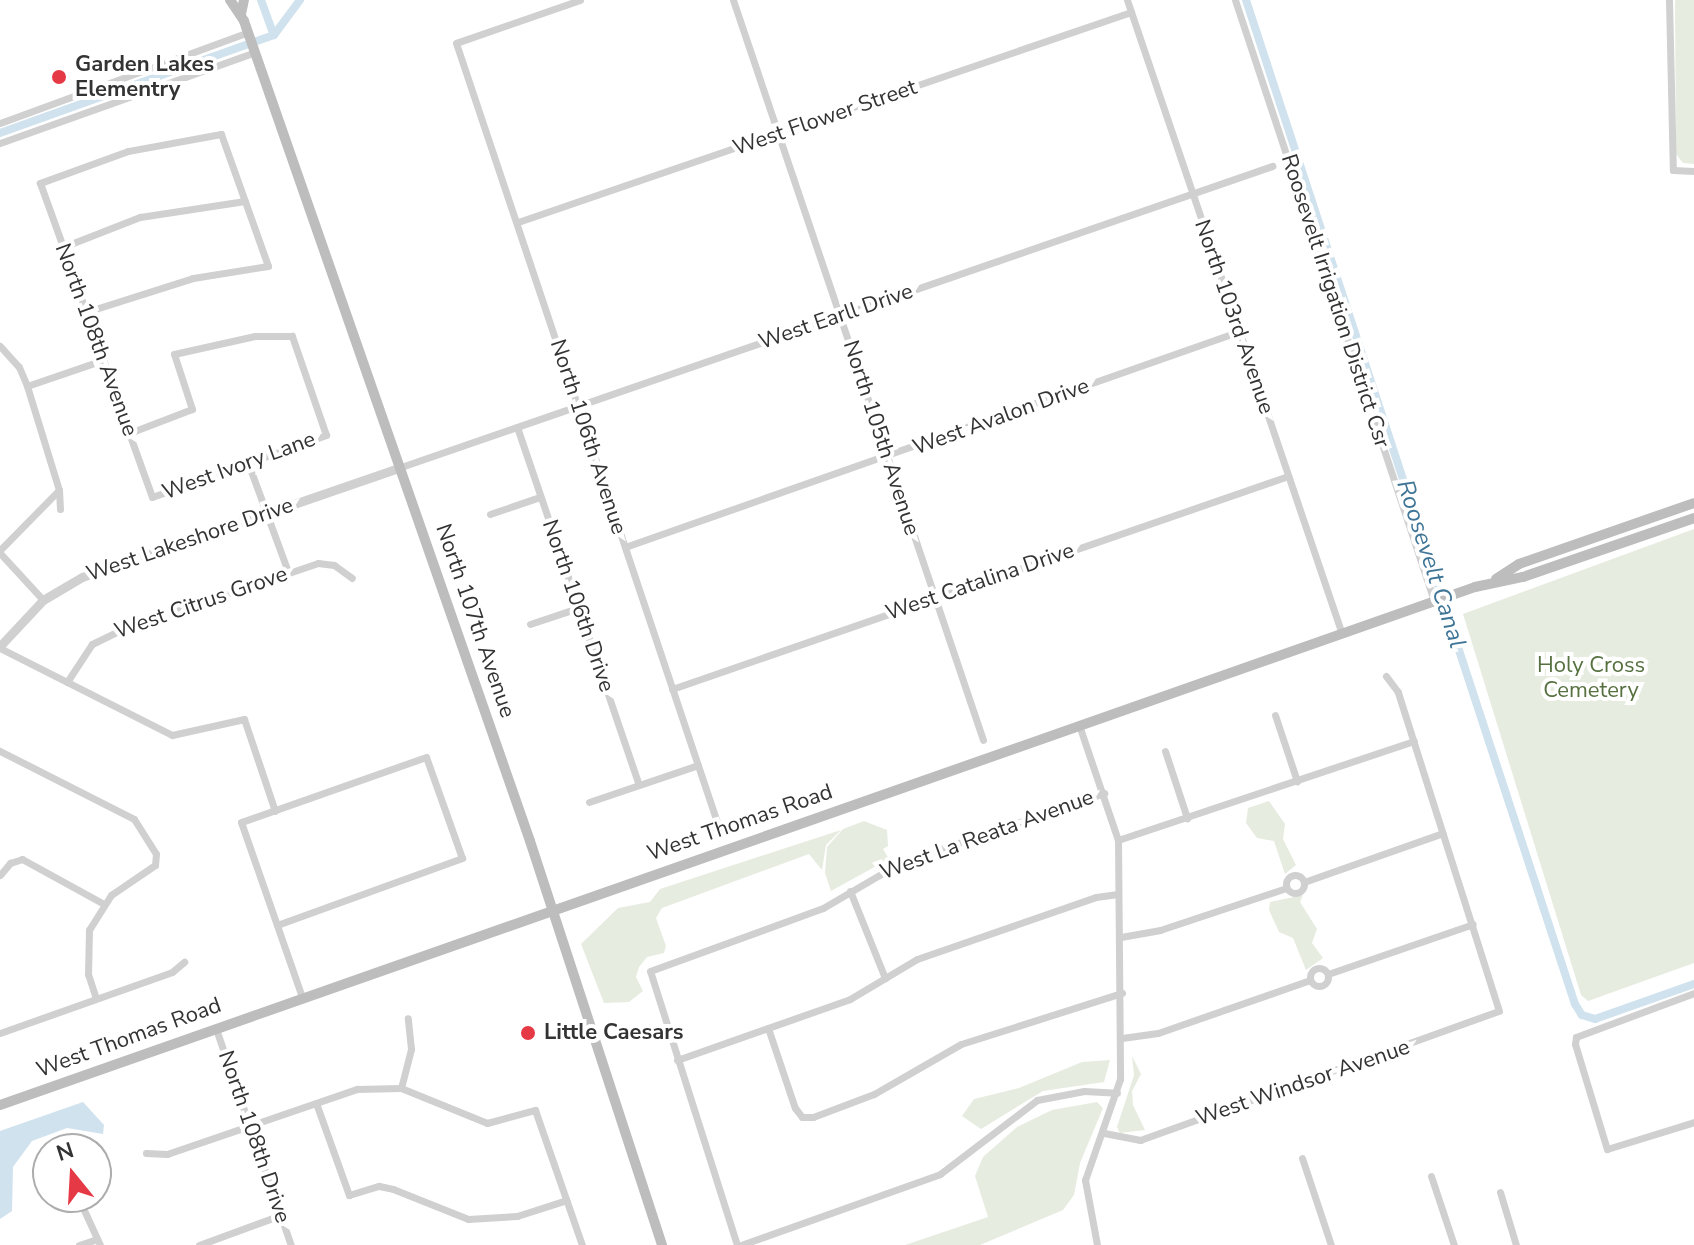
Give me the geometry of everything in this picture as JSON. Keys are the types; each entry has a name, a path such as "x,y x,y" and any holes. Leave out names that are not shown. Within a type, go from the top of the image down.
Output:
{"main road":[{"name":"North 107th Avenue","path":"230,0 241,14 255,52 401,467 554,909 662,1245"},
{"path":"241,14 244,0"},
{"name":"West Thomas Road","path":"1495,580 1519,564 1694,503"},
{"name":"West Thomas Road","path":"0,1105 1434,601 1495,580 1523,577 1694,518"}],"street":[{"name":"North 106th Avenue","path":"580,0 456,43 720,831"},
{"name":"North 105th Avenue","path":"733,0 983,740"},
{"name":"North 103rd Avenue","path":"1127,0 1342,634"},
{"name":"Roosevelt Irrigation District Csr","path":"1235,0 1434,601"},
{"path":"1669,0 1673,170 1694,171"},
{"name":"West Flower Street","path":"518,222 1131,12"},
{"path":"0,123 248,33"},
{"path":"0,143 255,52"},
{"name":"North 108th Avenue","path":"152,497 40,183 128,151 221,134 245,201"},
{"name":"West Earll Drive","path":"401,467 1272,166"},
{"path":"63,247 140,217 245,201 268,266 193,278 86,312"},
{"name":"West Avalon Drive","path":"625,547 886,458 1240,331"},
{"name":"West Ivory Lane","path":"129,433 192,409 174,354 255,336 292,336 326,435 152,497"},
{"path":"0,346 19,367 27,386 59,490 60,509"},
{"path":"27,386 103,360"},
{"name":"North 106th Drive","path":"517,427 639,785"},
{"path":"248,463 288,572"},
{"name":"West Lakeshore Drive","path":"0,647 43,600 82,577 401,467"},
{"name":"West Catalina Drive","path":"672,689 1288,476"},
{"path":"43,600 0,552 40,504 59,490"},
{"path":"490,514 540,497"},
{"name":"West Citrus Grove","path":"67,682 80,658 107,635 318,563 334,565 352,578"},
{"path":"530,624 578,608"},
{"path":"0,647 172,735 191,735 244,719 275,811"},
{"path":"1310,980 1316,968 1328,974 1473,924 1398,692 1386,676"},
{"path":"1275,715 1297,781"},
{"path":"1079,725 1118,840 1122,1038 1117,1093 1085,1180 1097,1245"},
{"path":"1118,840 1414,741"},
{"path":"0,751 109,805 147,832 156,854 155,865 120,886 104,904 89,930 88,974 96,998"},
{"path":"1165,751 1187,818"},
{"path":"277,925 462,858 426,757 241,822 302,997"},
{"path":"589,802 698,765"},
{"name":"West La Reata Avenue","path":"677,1060 650,971 823,908 889,867 1104,793"},
{"path":"1121,937 1160,930 1286,888 1298,893 1304,882 1443,833"},
{"path":"0,875 10,863 22,859 104,904"},
{"path":"1286,888 1293,875 1304,882"},
{"path":"850,891 885,978"},
{"path":"1117,1093 1084,1091 1037,1100 940,1174 739,1245 677,1060 850,999 917,959 1096,897 1118,894"},
{"name":"West Windsor Avenue","path":"1104,1133 1140,1140 1499,1011 1473,924"},
{"path":"0,1033 172,972 184,962"},
{"path":"1122,1038 1158,1033 1310,980 1323,985 1328,974"},
{"path":"768,1028 802,1117 874,1094 961,1044 1122,993"},
{"path":"1694,993 1576,1037 1607,1149 1694,1122"},
{"path":"401,1088 411,1049 408,1018"},
{"name":"North 108th Drive","path":"216,1029 291,1245"},
{"path":"146,1153 167,1154 357,1089 401,1088 487,1123 535,1110 582,1245"},
{"path":"316,1103 349,1195 366,1188 393,1189 468,1219 517,1216 567,1200"},
{"path":"1302,1158 1331,1245"},
{"path":"1431,1176 1454,1245"},
{"path":"1500,1192 1516,1245"},
{"path":"79,1245 98,1242 85,1213"},
{"path":"199,1245 281,1215"}],"green space":[{"path":"1675,0 1694,0 1694,164 1683,163 1676,154"},
{"name":"Holy Cross Cemetery","path":"1694,529 1694,963 1588,1001 1581,995 1463,614"},
{"path":"1269,801 1285,824 1283,839 1296,865 1285,874 1274,841 1257,838 1246,823 1248,808"},
{"path":"864,821 887,830 888,846 883,849 889,859 831,891 825,873 827,847 843,829"},
{"path":"841,830 826,845 822,870 809,854 662,908 656,918 666,946 664,953 647,957 639,967 636,977 643,991 629,1002 604,1003 581,944 618,908 650,902 660,889"},
{"path":"1303,895 1300,902 1317,929 1312,943 1323,958 1306,970 1293,938 1279,932 1269,910 1270,902"},
{"path":"1132,1056 1141,1074 1132,1091 1133,1105 1145,1130 1120,1133 1117,1127 1134,1075"},
{"path":"1110,1060 1104,1082 1043,1091 981,1129 962,1116 974,1099 1019,1088 1082,1062"},
{"path":"1097,1102 1103,1108 1080,1163 1074,1195 1063,1210 980,1245 905,1245 988,1217 975,1176 983,1157 1017,1127 1052,1110"}],"water":[{"path":"83,1102 104,1125 103,1133 67,1128 54,1133 32,1133 32,1141 13,1167 12,1211 0,1219 0,1131"}],"waterway":[{"path":"261,0 274,35"},
{"name":"Roosevelt Canal","path":"0,133 274,35 300,0"},
{"name":"Roosevelt Canal","path":"1246,0 1575,1004 1582,1015 1595,1019 1694,984"}],"place":[{"name":"Garden Lakes Elementry","path":"59,77"},
{"name":"Little Caesars","path":"528,1033"}]}
